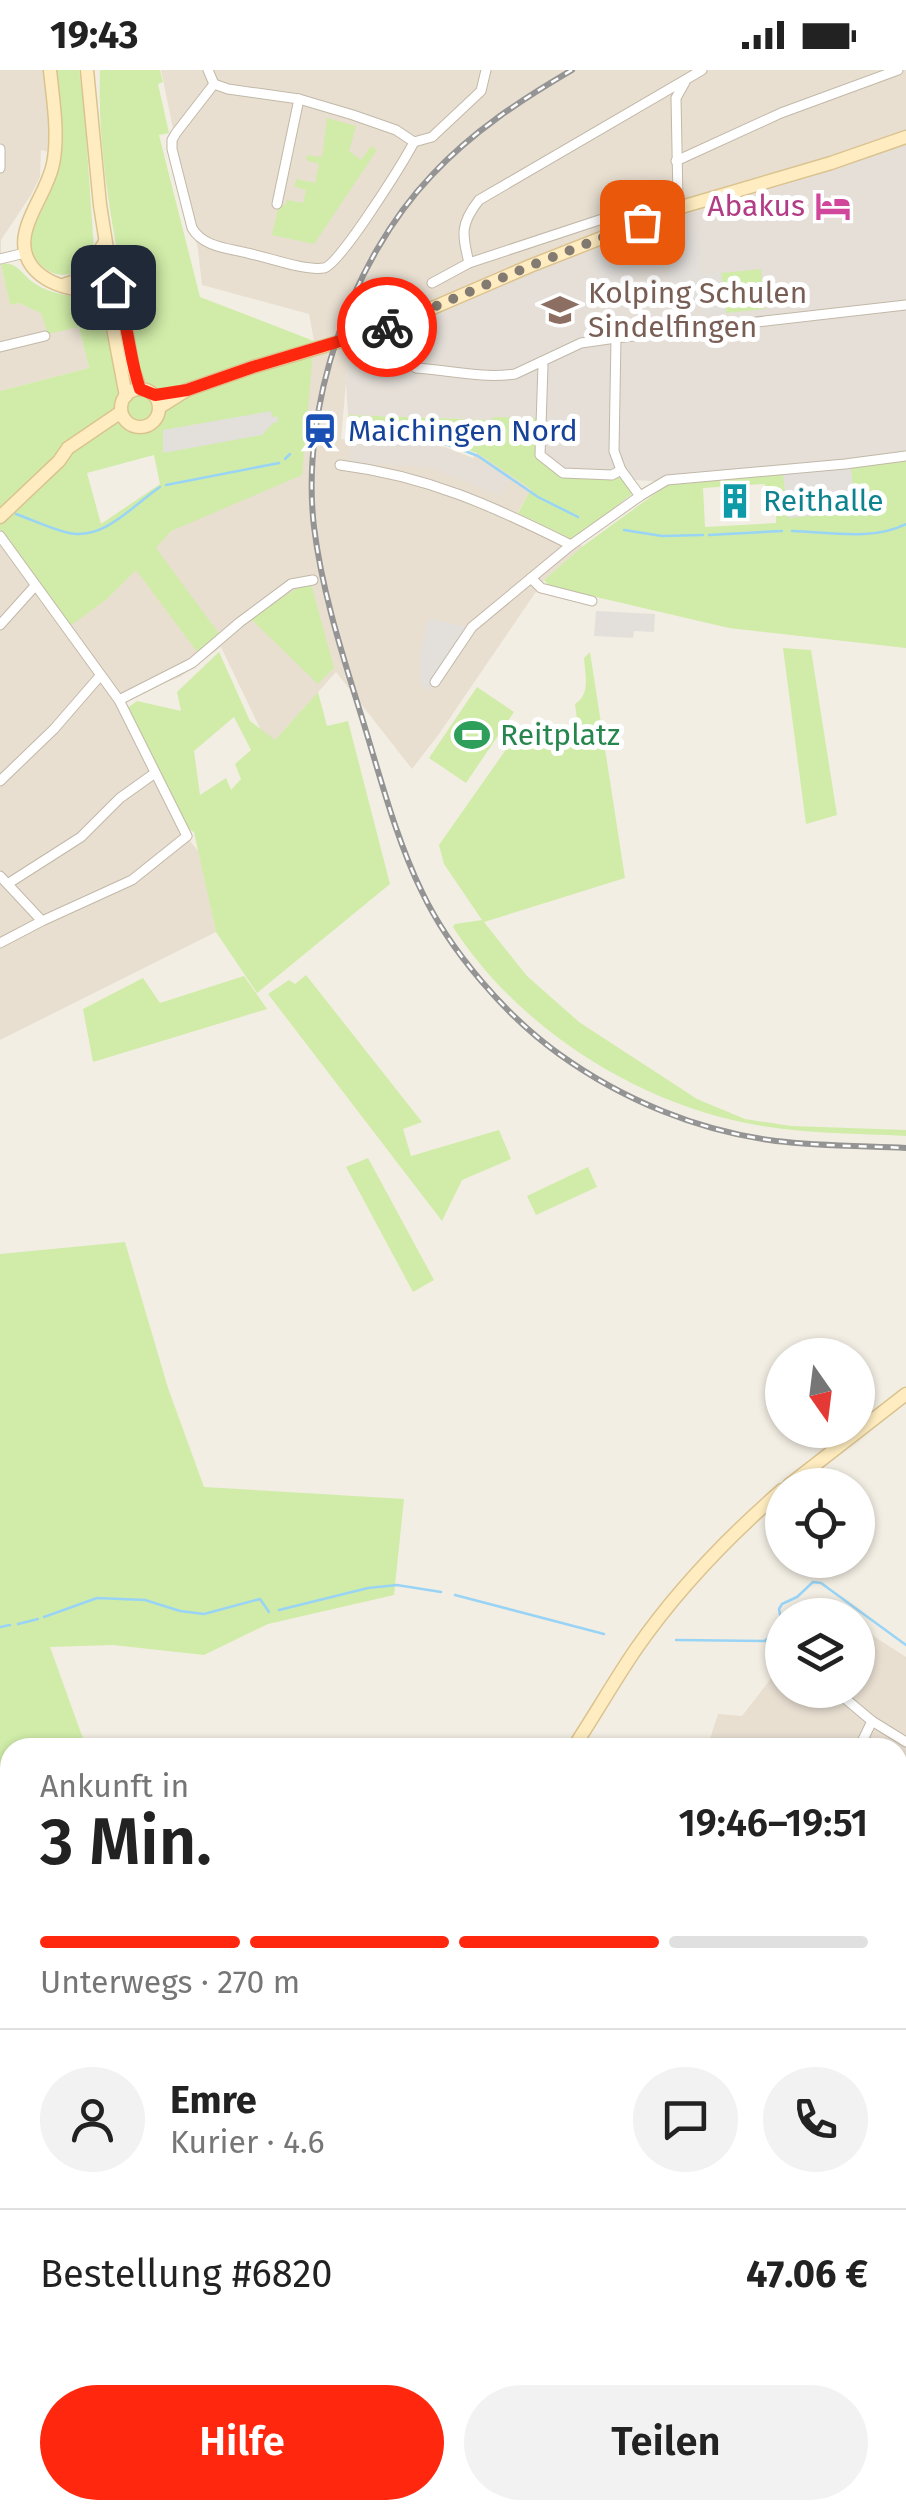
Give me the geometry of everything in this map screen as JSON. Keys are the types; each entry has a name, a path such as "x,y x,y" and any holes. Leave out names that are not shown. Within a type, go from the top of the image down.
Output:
{"street":[{"path":"50,70 54,155 45,190 27,227 25,252 34,271 53,282 89,290 112,281"},
{"path":"208,70 214,84 228,89 299,100 396,130 414,142"},
{"path":"214,84 172,140 194,231 217,246 325,268 396,173 414,142 432,137 481,91 486,70"},
{"path":"468,263 462,236 466,217 479,200 702,70"},
{"path":"676,161 781,113 898,70"},
{"path":"89,73 100,205 112,281 122,305 140,389 157,401"},
{"path":"678,201 676,98 686,79"},
{"path":"277,204 299,100"},
{"path":"432,283 468,263 678,201 831,163 906,137"},
{"path":"0,149 0,168"},
{"path":"157,401 253,367 386,328 678,201"},
{"path":"82,279 106,242"},
{"path":"0,259 25,252"},
{"path":"64,285 82,279 112,281"},
{"path":"112,281 109,307 126,396"},
{"path":"416,368 505,376 581,343 906,304"},
{"path":"0,332 2,347 45,336"},
{"path":"616,338 614,451 620,470 640,496"},
{"path":"541,362 540,455 563,473 612,475 620,470"},
{"path":"140,389 122,400 124,417 140,428 148,426 158,416 157,401"},
{"path":"0,517 58,460 73,455 124,417"},
{"path":"435,682 472,627 570,546 667,480 906,456"},
{"path":"340,465 405,476 488,504 570,546"},
{"path":"0,536 118,700 187,836 132,880 0,943"},
{"path":"531,578 542,588 592,602"},
{"path":"118,700 192,663 291,584 312,580"},
{"path":"0,625 34,586"},
{"path":"0,781 54,729 100,676"},
{"path":"42,921 4,879 81,837 120,798 155,773"},
{"path":"811,1468 906,1394"},
{"path":"579,1738 626,1663 667,1608 721,1546 765,1506"},
{"path":"857,1708 900,1738"},
{"path":"864,1738 872,1721"}],"shaded area":[{"path":"0,70 55,70 59,93 61,155 41,150 40,177 1,240 1,264 10,305 19,303 79,327 89,368 0,391"},
{"path":"161,70 906,70 906,144 680,216 349,349 341,439 445,447 473,458 477,453 531,489 518,512 583,546 544,580 412,769 336,672 269,747 221,647 180,677 136,693 119,705 184,834 199,852 216,932 0,1040 0,536 70,625 107,599 171,531 196,519 314,341 309,314 202,285"},
{"path":"906,144 906,453 671,482 562,476 491,420 348,415 349,349 680,216"},
{"path":"697,233 701,275 721,273 726,313 703,315 701,303 671,306 669,236"},
{"path":"651,237 658,257 633,261 634,277 630,277 630,272 621,272 621,286 601,286 596,256"},
{"path":"271,411 278,422 262,435 163,453 163,430"},
{"path":"350,442 439,446 511,476 501,496 432,468 350,462"},
{"path":"851,468 855,512 788,518 783,474"},
{"path":"596,611 655,614 654,632 634,631 633,638 594,636"},
{"path":"429,618 469,628 427,692 420,681 420,654"},
{"path":"875,1637 906,1657 906,1738 710,1738 718,1714 742,1716 765,1686 765,1708 875,1708"}],"green space":[{"path":"55,70 79,70 94,249 79,272 64,275 42,266 35,259 31,243 61,157 62,125"},
{"path":"100,70 160,70 163,82 158,84 169,133 159,135 200,297 314,341 302,475 171,531 156,548 220,635 198,653 136,570 107,599 70,626 0,536 0,391 89,368 79,327 48,334 41,313 19,303 10,305 1,264 15,267 50,291 97,304 120,386 142,378 112,221 100,108","holes":["154,455 160,484 101,524 87,473"]},
{"path":"327,118 356,126 349,151 361,160 371,146 377,150 314,244 272,235 279,204 286,205 287,200 303,203 306,190 295,187 296,179 315,183 319,164 306,160 307,155 322,157"},
{"path":"761,269 765,309 726,313 721,273"},
{"path":"348,415 539,418 538,457 562,476 621,478 632,494 573,540 518,513 531,489 477,453 442,442 347,434"},
{"path":"906,453 906,648 729,628 549,586 544,580 583,546 671,482","holes":["765,484 767,514 776,514 776,523 705,527 703,488"]},
{"path":"310,580 334,668 318,684 250,618"},
{"path":"783,648 811,650 837,815 806,824"},
{"path":"219,652 250,721 275,740 318,692 327,726 348,721 390,884 257,993 216,932 194,832 185,827 126,709 137,701 181,711 177,692","holes":["234,717 251,750 235,764 241,779 231,790 226,778 200,795 194,751"]},
{"path":"590,652 625,878 484,922 527,976 579,1022 697,1099 745,1119 791,1126 906,1130 906,1136 806,1131 746,1123 703,1112 619,1077 543,1026 509,996 453,927 482,920 444,864 439,845 507,748 579,735 575,704 585,690 584,658"},
{"name":"Reitplatz","path":"477,687 514,712 466,783 429,758"},
{"path":"306,975 422,1122 403,1129 411,1156 499,1130 511,1159 462,1180 442,1221 268,994 289,980 295,984"},
{"path":"244,976 267,1009 93,1062 83,1009 143,978 160,1003"},
{"path":"368,1158 434,1280 413,1292 346,1167"},
{"path":"588,1167 597,1187 536,1215 527,1196"},
{"path":"125,1242 168,1388 204,1487 404,1499 394,1595 268,1624 204,1655 113,1645 50,1647 83,1738 0,1738 0,1254"}],"waterway":[{"path":"349,435 442,443 460,449 578,517"},
{"path":"285,459 290,454"},
{"path":"166,485 279,463"},
{"path":"16,514 82,534 118,519 160,487"},
{"path":"792,531 865,534 906,524"},
{"path":"624,530 662,536 703,535"},
{"path":"709,535 782,531"},
{"path":"676,1640 765,1641 782,1625 782,1604 813,1582 821,1583 906,1645"},
{"path":"279,1610 368,1588 397,1585 441,1592"},
{"path":"455,1595 604,1634"},
{"path":"44,1617 97,1598 145,1600 204,1614 260,1599 269,1612"},
{"path":"18,1624 38,1619"},
{"path":"0,1627 10,1625"}],"railway":[{"path":"572,70 464,144 403,210 355,293 324,386 312,481 318,554 337,635 386,798 422,892 448,937 481,981 519,1021 584,1071 662,1111 718,1130 792,1143 906,1148"}],"way so far":[{"path":"387,327 642,222"}],"place":[{"name":"Abakus","path":"833,206"},
{"name":"Kolping Schulen Sindelfingen","path":"560,310"},
{"name":"Maichingen Nord","path":"320,431"},
{"name":"Reithalle","path":"735,501"},
{"name":"Reitplatz","path":"472,735"}],"route":[{"path":"113,287 122,305 140,389 155,395 187,390 387,327"}]}
